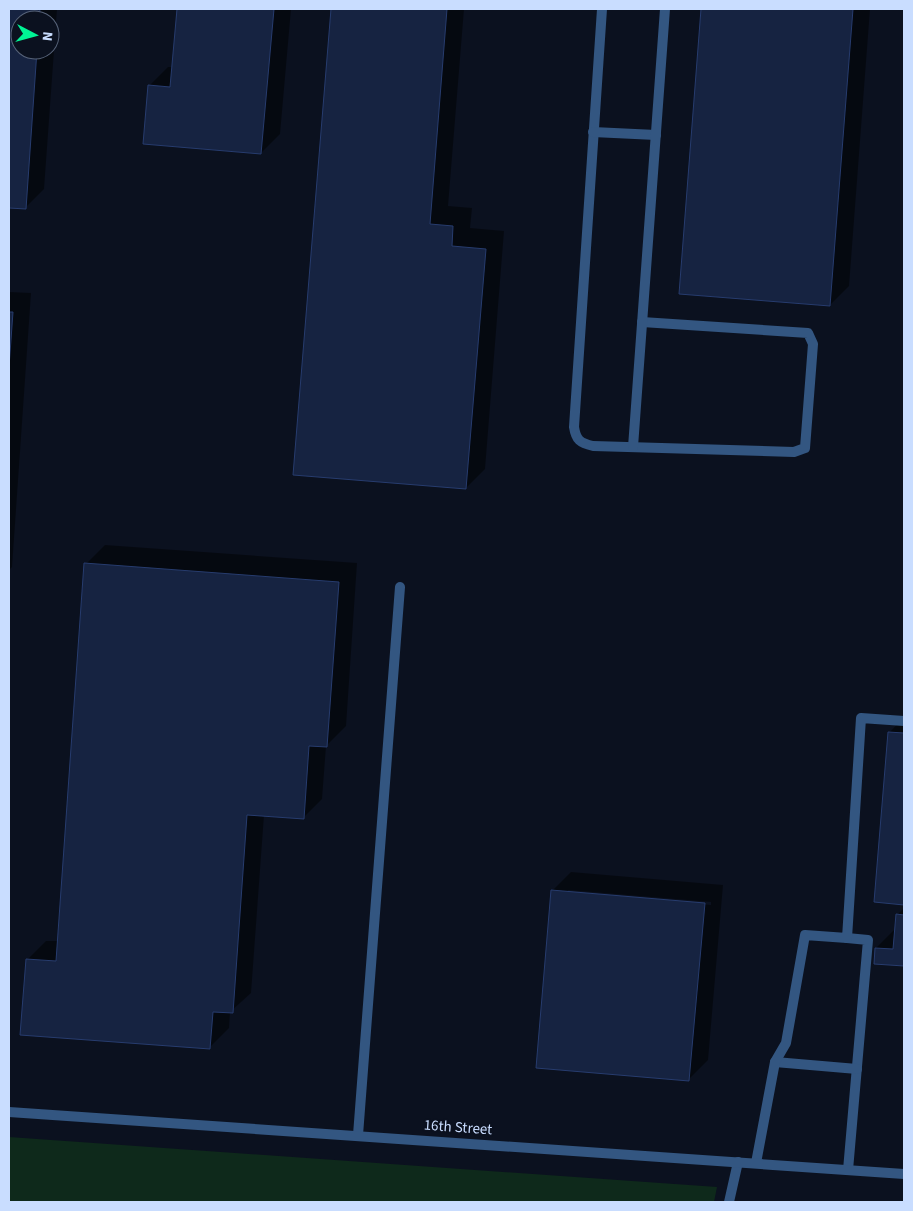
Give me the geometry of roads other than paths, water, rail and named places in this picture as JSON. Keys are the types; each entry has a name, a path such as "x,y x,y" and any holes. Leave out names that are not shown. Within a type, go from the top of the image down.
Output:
{"street":[{"path":"602,9 574,427 576,438 582,443 633,447 794,452 805,448 807,442 813,344 808,333 642,322"},
{"path":"633,447 665,9"},
{"path":"593,132 656,135"},
{"path":"358,1136 400,587"},
{"path":"848,938 862,718 904,721"},
{"path":"756,1163 775,1062 786,1044 805,935 848,938 868,940 848,1170"},
{"path":"775,1062 857,1069"},
{"name":"16th Street","path":"9,1112 904,1174"},
{"path":"729,1202 738,1162"}]}
